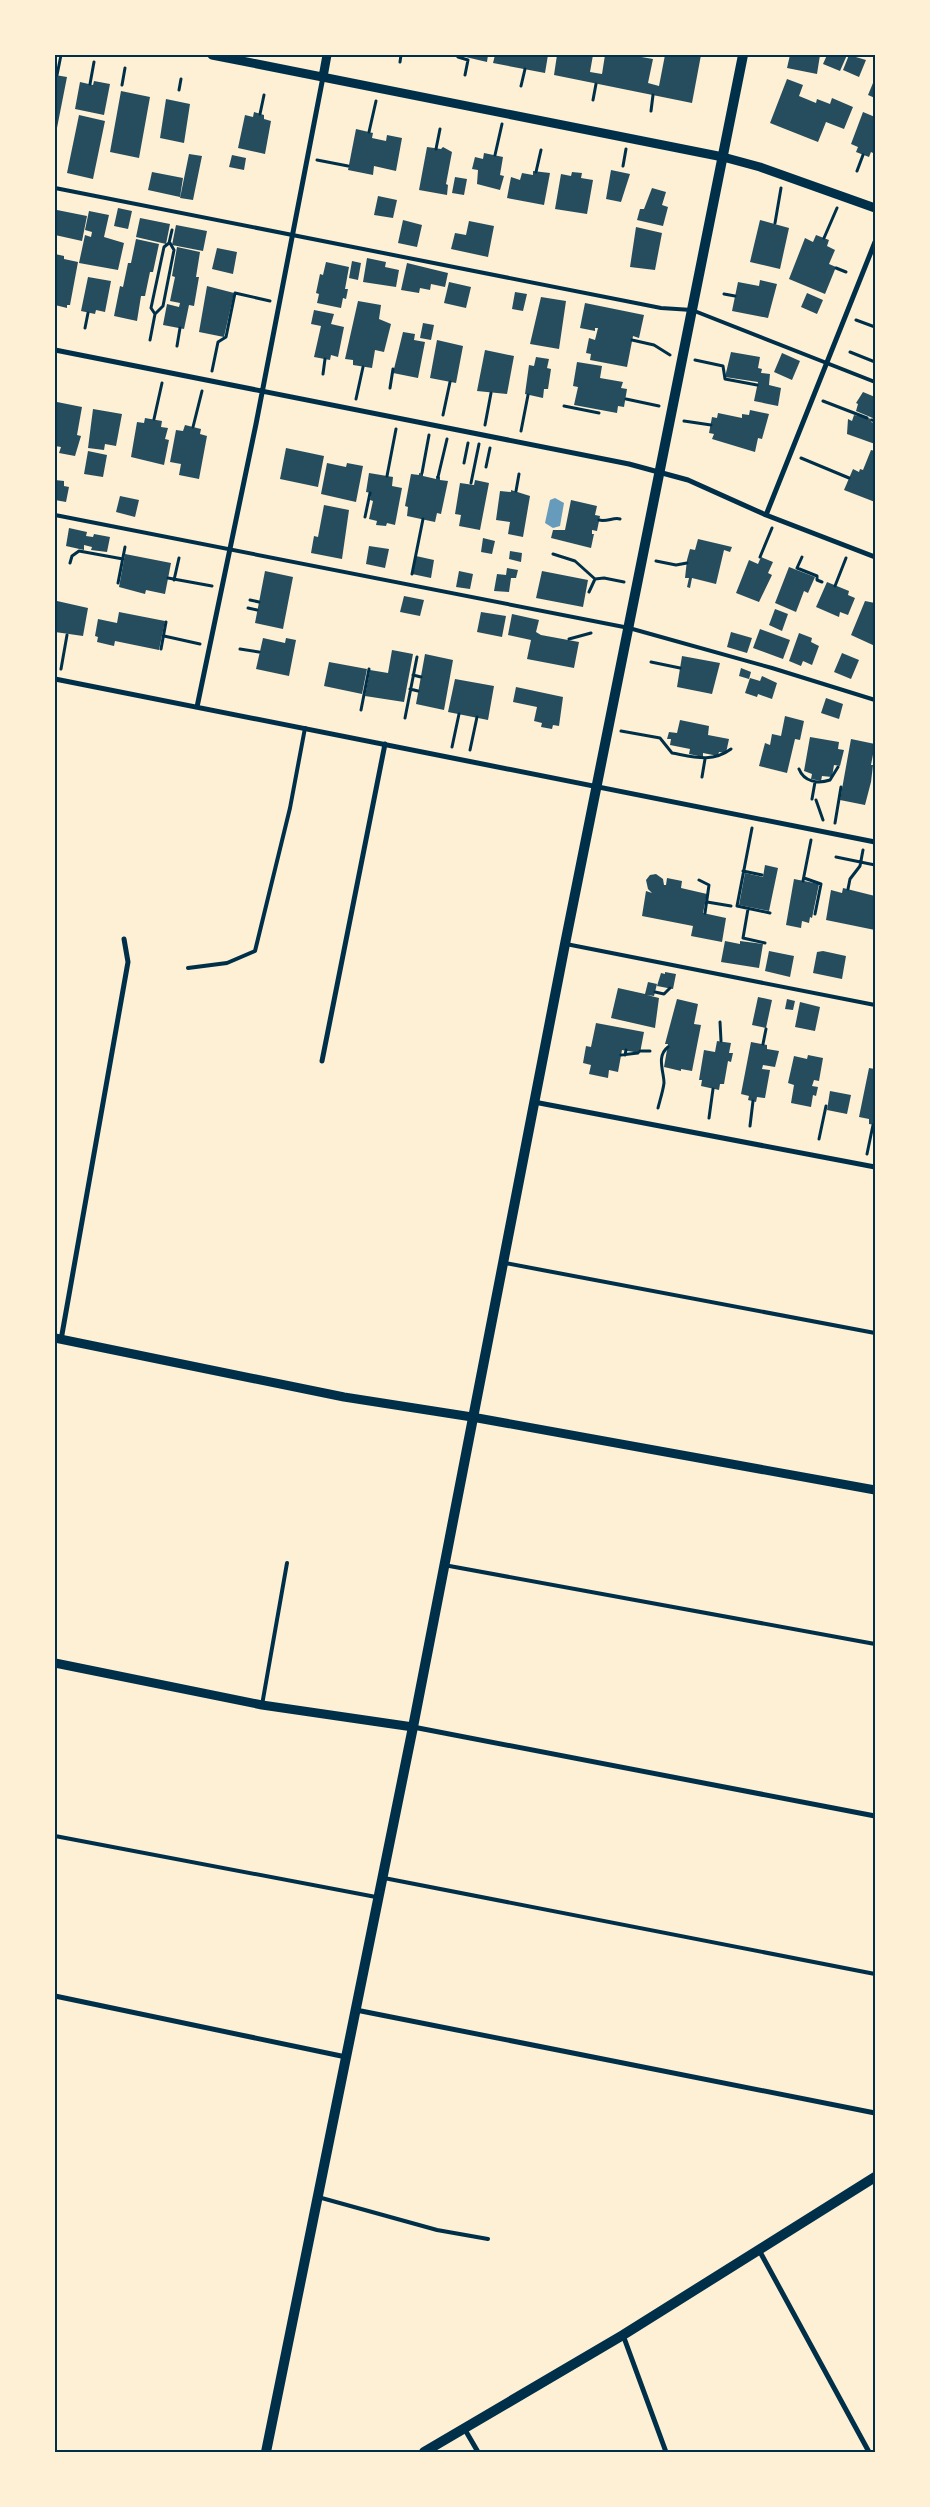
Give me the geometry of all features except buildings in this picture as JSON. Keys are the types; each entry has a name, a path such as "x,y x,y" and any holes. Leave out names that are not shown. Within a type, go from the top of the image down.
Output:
{"main road":[{"path":"266,2452 414,1727 564,944 743,55"},
{"path":"424,2452 622,2335 875,2177"}],"street":[{"path":"212,55 723,157 809,183 875,208"},
{"path":"197,707 262,392 327,55"},
{"path":"766,515 875,242"},
{"path":"55,350 629,464 688,480 766,515 875,557"},
{"path":"57,680 875,842"},
{"path":"322,1061 385,744"},
{"path":"124,939 128,962 58,1339 344,1397 875,1490"},
{"path":"533,1102 875,1167"},
{"path":"55,1663 262,1705 414,1727 875,1816"},
{"path":"55,1996 346,2057"},
{"path":"356,2010 875,2114"},
{"path":"759,2250 869,2452"},
{"path":"622,2335 666,2452"},
{"path":"464,2427 478,2452"}],"lane":[{"path":"55,188 661,308 692,310 875,382"},
{"path":"55,515 629,628 772,668 875,700"},
{"path":"188,968 227,963 255,951 290,808 305,728"},
{"path":"564,944 875,1005"},
{"path":"503,1263 875,1333"},
{"path":"262,1705 287,1563"},
{"path":"444,1565 875,1644"},
{"path":"55,1836 378,1898"},
{"path":"383,1878 875,1974"},
{"path":"318,2197 437,2230 488,2239"}],"path":[{"path":"57,75 61,55"},
{"path":"400,62 401,55"},
{"path":"459,55 458,57 468,60 465,75"},
{"path":"90,84 94,62"},
{"path":"122,85 125,68"},
{"path":"521,86 525,69"},
{"path":"179,90 181,79"},
{"path":"593,100 596,84"},
{"path":"260,114 264,95"},
{"path":"651,111 654,95"},
{"path":"369,132 373,116"},
{"path":"436,148 440,129"},
{"path":"495,155 498,141"},
{"path":"536,172 541,150"},
{"path":"857,170 863,155"},
{"path":"307,158 348,166"},
{"path":"775,223 778,203"},
{"path":"824,238 831,223"},
{"path":"150,340 155,314 163,306 174,250 170,243 172,230"},
{"path":"155,314 151,308 164,247 170,243"},
{"path":"836,268 846,272"},
{"path":"210,382 218,342 226,337 236,293 278,303"},
{"path":"724,294 735,296"},
{"path":"85,328 88,312"},
{"path":"862,322 875,327"},
{"path":"177,346 180,328"},
{"path":"632,340 654,345"},
{"path":"850,352 875,362"},
{"path":"323,374 325,360"},
{"path":"711,363 723,366 725,379 758,386"},
{"path":"354,410 363,367"},
{"path":"390,388 394,369"},
{"path":"154,420 164,372"},
{"path":"193,427 204,380"},
{"path":"441,427 450,382"},
{"path":"471,483 492,393"},
{"path":"519,442 528,395"},
{"path":"813,398 866,418"},
{"path":"626,399 643,402"},
{"path":"564,406 599,413"},
{"path":"387,476 399,418"},
{"path":"699,423 710,425"},
{"path":"422,474 431,425"},
{"path":"438,477 449,428"},
{"path":"464,463 470,433"},
{"path":"486,467 493,437"},
{"path":"791,453 849,478"},
{"path":"516,491 519,474"},
{"path":"365,517 370,492"},
{"path":"599,520 608,522 616,518 620,519"},
{"path":"411,577 423,519"},
{"path":"760,557 766,544"},
{"path":"118,583 125,547"},
{"path":"70,562 72,556 79,551 123,559"},
{"path":"553,554 575,561 595,579 608,578"},
{"path":"802,557 797,568 817,576 817,580 822,582"},
{"path":"174,580 178,558"},
{"path":"671,564 687,563"},
{"path":"835,586 840,573"},
{"path":"168,578 222,588"},
{"path":"589,592 595,579"},
{"path":"250,600 259,602"},
{"path":"248,608 257,610"},
{"path":"161,649 166,622"},
{"path":"569,639 583,634 597,634"},
{"path":"57,680 67,635"},
{"path":"164,636 210,646"},
{"path":"240,648 259,652"},
{"path":"405,718 416,657"},
{"path":"651,662 680,668"},
{"path":"361,710 369,669"},
{"path":"413,676 421,677"},
{"path":"410,689 418,691"},
{"path":"449,757 458,714"},
{"path":"468,761 477,717"},
{"path":"608,728 660,738 672,753 705,759 723,755 731,749"},
{"path":"702,777 705,759"},
{"path":"799,769 805,777 815,782 830,780 838,767"},
{"path":"812,799 815,782"},
{"path":"833,834 842,786"},
{"path":"816,800 827,832"},
{"path":"754,818 737,906 770,913"},
{"path":"813,830 803,880 821,884 815,914"},
{"path":"836,857 875,865"},
{"path":"848,889 850,879 858,871 861,862"},
{"path":"743,872 762,875"},
{"path":"699,880 709,885 705,913"},
{"path":"707,902 731,906"},
{"path":"748,909 743,938 765,942"},
{"path":"655,992 664,994 670,988"},
{"path":"720,1022 721,1041"},
{"path":"763,1044 766,1029"},
{"path":"658,1108 664,1083 661,1065 664,1050 668,1047"},
{"path":"626,1050 623,1055 650,1051"},
{"path":"709,1118 713,1088"},
{"path":"750,1126 753,1101"},
{"path":"819,1139 826,1106"},
{"path":"865,1165 873,1125"}],"water":[{"path":"555,498 564,503 560,526 553,528 545,523 550,500"}]}
